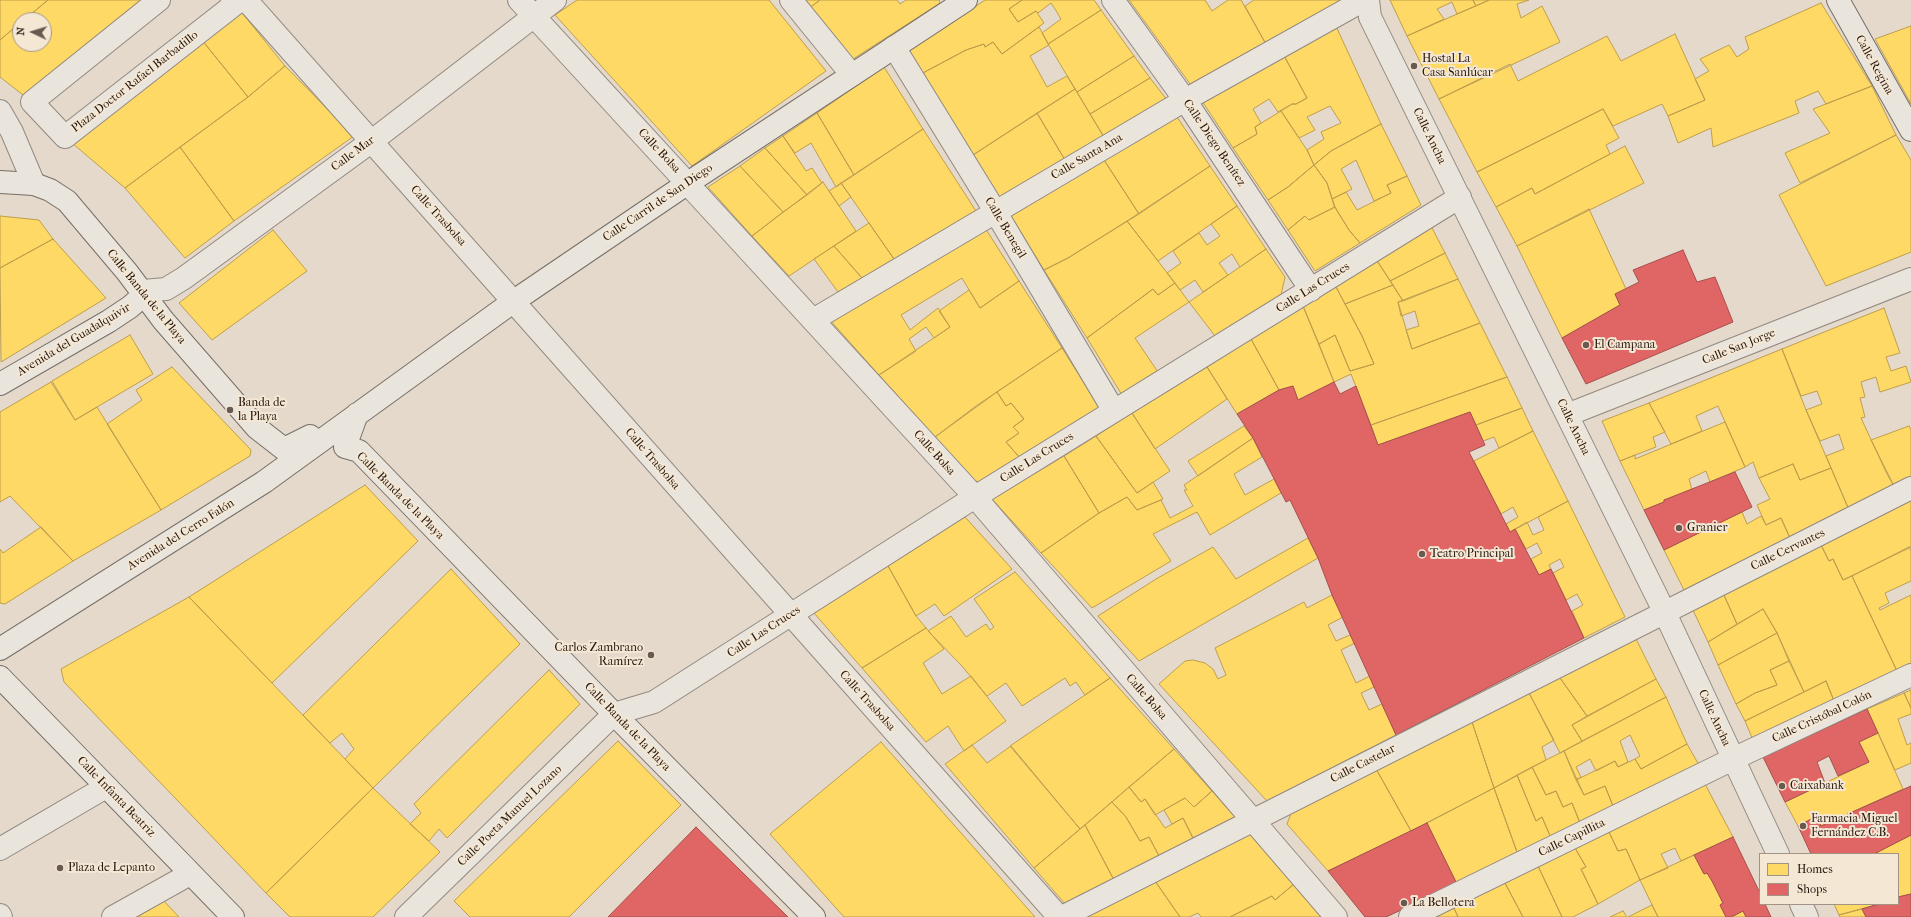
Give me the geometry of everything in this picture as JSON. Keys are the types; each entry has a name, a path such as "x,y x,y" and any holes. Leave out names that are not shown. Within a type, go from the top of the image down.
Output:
{"street":[{"name":"Plaza Doctor Rafael Barbadillo","path":"159,0 32,102 65,137 235,4 232,0"},
{"name":"Calle Trasbolsa","path":"246,0 1059,917"},
{"name":"Calle Bolsa","path":"519,0 975,497 1336,917"},
{"name":"Calle Mar","path":"143,291 166,289 184,278 372,141 555,0"},
{"path":"791,0 852,75"},
{"name":"Calle Carril de San Diego","path":"357,414 514,301 688,183 966,0"},
{"name":"Calle Diego Benítez","path":"1112,0 1185,100 1310,290"},
{"name":"Calle Santa Ana","path":"813,320 1185,100 1364,0"},
{"name":"Calle Ancha","path":"1368,0 1370,17 1664,611 1778,853"},
{"name":"Calle Regina","path":"1838,0 1911,130"},
{"name":"Calle Benegil","path":"894,47 995,211 1114,411"},
{"path":"0,111 12,132 34,184"},
{"name":"Calle Banda de la Playa","path":"0,182 34,184 50,190 66,201 143,291 163,320 257,428 284,449 357,414"},
{"name":"Calle Las Cruces","path":"614,714 654,702 975,497 1460,197"},
{"name":"Calle San Jorge","path":"1567,415 1911,279"},
{"name":"Avenida del Guadalquivir","path":"0,384 115,317 138,300 143,291"},
{"name":"Calle Banda de la Playa","path":"357,414 345,446 359,451 614,714 814,917"},
{"name":"Avenida del Cerro Falón","path":"0,649 264,482 357,414"},
{"name":"Calle Cervantes","path":"1664,611 1911,488"},
{"name":"Calle Castelar","path":"1062,917 1664,611"},
{"name":"Calle Cristóbal Colón","path":"1733,759 1911,675"},
{"name":"Calle Infanta Beatriz","path":"0,677 233,917"},
{"name":"Calle Poeta Manuel Lozano","path":"406,917 614,714"},
{"name":"Calle Capillita","path":"1410,917 1733,759"},
{"path":"0,849 106,787"},
{"path":"113,917 190,874"},
{"path":"1801,905 1807,917"}],"building: Homes":[{"path":"0,0 48,0 34,12 12,12 12,30 0,40"},
{"path":"48,0 159,0 32,102 0,77 0,40 12,30 12,52 52,52 52,12 34,12"},
{"path":"577,0 769,0 826,71 692,166 555,15"},
{"path":"801,0 820,0 808,9"},
{"path":"820,0 897,0 900,4 906,0 939,0 940,3 850,61 808,9"},
{"path":"985,0 1022,0 1009,9 1018,22 1036,11 1044,23 1002,54 993,42 985,47 984,44 966,50 921,74 907,52"},
{"path":"1022,0 1094,0 1101,10 1048,44 1042,33 1061,19 1051,3 1038,13 1036,11 1018,22 1009,9"},
{"path":"1129,0 1205,0 1212,11 1228,0 1241,0 1267,46 1193,88"},
{"path":"1254,0 1345,0 1267,46 1245,6"},
{"path":"1390,0 1473,0 1476,6 1457,14 1452,2 1437,9 1444,19 1407,36"},
{"path":"1473,0 1489,0 1476,6"},
{"path":"1489,0 1529,0 1517,4 1521,18 1542,6 1560,42 1439,99 1407,36"},
{"path":"1821,3 1872,86 1826,104 1818,91 1795,101 1799,113 1713,147 1711,128 1678,143 1668,116 1705,100 1695,79 1709,71 1700,59 1729,45 1737,57 1749,49 1745,37"},
{"path":"235,4 285,66 248,97 197,34"},
{"path":"1101,10 1134,56 1077,92 1048,44"},
{"path":"1335,24 1381,124 1331,151 1314,165 1307,150 1324,139 1321,132 1341,123 1330,106 1307,117 1315,130 1299,138 1281,111 1292,104 1296,104 1307,98 1282,52"},
{"path":"1911,26 1911,104 1875,39"},
{"path":"1039,27 1049,45 1030,56 1047,87 1067,76 1075,89 973,155 921,74 966,50 984,44 985,47 993,42 1002,54"},
{"path":"197,34 248,97 125,188 65,137"},
{"path":"1675,34 1705,100 1668,116 1662,104 1613,126 1603,109 1477,172 1439,99 1510,64 1518,81 1607,36 1621,61"},
{"path":"1282,52 1307,98 1278,112 1269,99 1253,109 1261,123 1255,127 1257,134 1233,148 1202,101"},
{"path":"1134,56 1150,78 1090,114 1077,92"},
{"path":"285,66 354,136 234,221 180,147 248,97"},
{"path":"884,67 923,129 854,175 817,113"},
{"path":"1150,78 1167,100 1104,137 1090,114"},
{"path":"1872,86 1896,135 1800,183 1785,153 1830,133 1813,109"},
{"path":"1075,89 1104,137 1065,160 1037,113"},
{"path":"1603,109 1619,138 1606,145 1610,154 1535,194 1532,188 1496,207 1477,172"},
{"path":"1281,111 1307,150 1314,165 1288,187 1268,200 1233,148 1257,134 1255,127"},
{"path":"817,113 854,175 836,187 811,143 795,153 783,136"},
{"path":"1037,113 1065,160 1000,198 973,155"},
{"path":"1177,117 1210,166 1139,214 1104,160"},
{"path":"1381,124 1407,176 1387,185 1391,193 1374,201 1356,160 1341,169 1352,189 1332,199 1327,183 1314,165 1331,151"},
{"path":"923,129 976,211 894,259 841,183"},
{"path":"1896,135 1911,160 1911,252 1826,286 1779,195"},
{"path":"783,136 806,171 812,168 822,183 807,195 765,148"},
{"path":"1625,146 1644,183 1517,246 1496,207 1532,188 1535,194"},
{"path":"180,147 234,221 185,258 125,188"},
{"path":"765,148 807,195 783,212 740,166"},
{"path":"1104,160 1139,214 1068,258 1044,270 1011,216"},
{"path":"1314,165 1327,183 1335,207 1309,220 1305,216 1288,230 1268,200 1288,187"},
{"path":"740,166 783,212 752,236 708,187"},
{"path":"1210,166 1237,206 1158,261 1127,221"},
{"path":"1407,176 1421,205 1360,243 1349,230 1334,206 1332,199 1346,192 1357,210 1391,193 1387,185"},
{"path":"823,182 856,231 789,276 752,236"},
{"path":"841,183 851,197 839,206 829,191"},
{"path":"1237,206 1266,249 1240,267 1232,254 1219,263 1228,275 1203,292 1195,280 1180,290 1167,273 1181,263 1173,251 1199,233 1207,245 1220,236 1211,224"},
{"path":"1335,207 1349,230 1360,243 1315,271 1288,230 1305,216 1309,220"},
{"path":"1589,209 1626,289 1615,294 1620,305 1562,338 1517,246"},
{"path":"0,216 39,220 53,239 0,268"},
{"path":"1127,221 1175,283 1158,295 1153,289 1087,338 1044,270 1068,258"},
{"path":"869,223 894,259 862,278 834,246"},
{"path":"1431,226 1445,253 1390,281 1376,259"},
{"path":"985,228 1019,281 980,308 962,278 901,315 910,330 938,308 950,327 934,338 926,327 909,339 916,351 879,375 829,319"},
{"path":"273,230 307,271 212,340 179,303"},
{"path":"53,239 106,298 1,362 0,268"},
{"path":"834,246 862,278 838,292 814,259"},
{"path":"1266,249 1285,277 1281,295 1215,336 1189,302"},
{"path":"1445,253 1458,279 1403,301 1390,281"},
{"path":"1376,259 1393,285 1345,304 1335,285"},
{"path":"1458,279 1480,323 1412,349 1406,330 1419,326 1415,311 1401,316 1398,302"},
{"path":"1019,281 1062,348 976,406 935,437 879,375 950,327 939,311 969,290 980,308"},
{"path":"1175,283 1189,302 1135,338 1158,372 1122,395 1087,338 1153,289 1158,295"},
{"path":"1335,285 1362,336 1374,364 1350,371 1335,335 1319,344 1303,306"},
{"path":"1393,285 1403,301 1398,302 1412,349 1480,323 1507,377 1371,425 1351,374 1334,382 1319,344 1335,335 1350,371 1374,364 1362,336 1345,304"},
{"path":"1303,306 1334,382 1298,400 1293,386 1279,390 1251,339"},
{"path":"1884,308 1900,353 1886,357 1891,371 1906,366 1911,382 1880,392 1876,377 1861,382 1865,397 1860,398 1865,417 1861,418 1895,488 1849,510 1826,456 1844,449 1839,434 1820,441 1806,410 1822,404 1817,391 1801,396 1782,349"},
{"path":"130,335 153,374 75,420 52,381"},
{"path":"1251,339 1279,390 1237,414 1207,367"},
{"path":"1062,348 1100,408 1020,458 1006,442 1019,433 1013,427 1024,419 1011,403 1006,406 997,392"},
{"path":"1782,349 1831,468 1800,480 1793,464 1759,478 1753,462 1745,467 1718,406 1696,416 1702,431 1671,444 1649,403"},
{"path":"172,367 251,450 250,456 161,510 107,424 142,400 136,390"},
{"path":"1207,367 1227,399 1155,449 1132,413"},
{"path":"1507,377 1522,408 1476,425 1470,412 1378,445 1371,425"},
{"path":"51,382 75,420 97,407 161,510 73,561 10,496 0,502 0,412"},
{"path":"997,392 1006,406 1011,403 1024,419 1013,427 1019,433 1006,442 1020,458 981,482 975,481 935,437"},
{"path":"1649,403 1665,432 1653,437 1656,447 1620,461 1602,421"},
{"path":"1522,408 1533,431 1499,448 1494,437 1483,441 1476,425"},
{"path":"1132,413 1170,471 1137,493 1096,436"},
{"path":"1725,422 1745,467 1710,482 1706,471 1689,479 1692,490 1664,500 1664,502 1644,510 1620,461 1635,455 1635,459"},
{"path":"1244,426 1253,438 1198,476 1188,461"},
{"path":"1909,426 1911,430 1911,480 1895,488 1871,440"},
{"path":"1533,431 1568,501 1510,532 1506,524 1518,517 1513,507 1501,514 1474,461"},
{"path":"1096,436 1137,493 1153,482 1163,499 1137,510 1127,497 1099,513 1064,456"},
{"path":"1253,438 1262,457 1234,474 1245,495 1274,479 1281,493 1210,535 1197,512 1153,534 1171,561 1092,608 1041,553 1099,513 1127,497 1137,510 1161,500 1170,518 1193,506 1184,490 1187,490 1184,485"},
{"path":"1064,456 1099,513 1041,553 992,499"},
{"path":"1793,464 1800,480 1831,468 1849,510 1790,538 1781,518 1766,525 1757,505 1770,499 1759,478"},
{"path":"365,485 418,541 272,683 189,597"},
{"path":"1911,497 1911,547 1843,580 1833,559 1829,561 1820,543"},
{"path":"1568,501 1625,617 1584,638 1572,611 1583,605 1577,594 1566,600 1553,573 1564,567 1560,559 1549,565 1551,569 1539,575 1531,559 1542,553 1537,543 1526,549 1515,529 1527,522 1533,535 1544,530 1538,517"},
{"path":"1742,512 1747,524 1761,516 1766,525 1781,518 1790,538 1684,590 1664,550"},
{"path":"965,517 1012,569 944,616 935,604 916,616 888,566"},
{"path":"41,527 73,561 5,604 0,603 0,549 3,553"},
{"path":"1308,538 1318,558 1139,661 1098,616 1156,579 1213,547 1236,579"},
{"path":"1820,543 1829,561 1833,559 1843,580 1852,576 1897,671 1834,701 1826,681 1804,692 1777,633 1763,609 1737,624 1723,593"},
{"path":"1909,547 1911,551 1911,581 1885,593 1889,603 1879,608 1880,610 1911,595 1911,664 1897,671 1852,576"},
{"path":"888,566 916,616 926,628 862,668 814,613"},
{"path":"451,569 520,644 373,788 345,759 354,749 342,733 330,743 303,715"},
{"path":"1015,572 1110,678 1085,695 1076,682 1070,686 1065,678 1022,706 1006,683 987,696 961,665 928,631 951,616 966,637 986,624 990,630 994,627 974,599"},
{"path":"1723,593 1737,624 1708,642 1692,608"},
{"path":"1332,595 1343,617 1328,625 1336,641 1350,635 1355,643 1341,650 1356,683 1370,676 1374,687 1361,693 1369,710 1382,704 1396,735 1267,801 1159,684 1185,661 1193,660 1205,663 1213,669 1218,679 1226,675 1215,648 1304,602 1307,608"},
{"path":"189,597 373,788 266,893 64,682 61,669"},
{"path":"1763,609 1777,633 1718,665 1708,642"},
{"path":"926,628 944,649 923,663 942,694 971,676 1006,721 964,751 948,726 926,742 862,668"},
{"path":"1777,633 1789,661 1770,670 1777,685 1755,693 1736,704 1718,665"},
{"path":"1635,637 1656,679 1587,716 1558,675"},
{"path":"1789,661 1804,692 1745,721 1736,704 1755,693 1777,685 1770,670"},
{"path":"549,670 580,704 447,838 439,829 429,841 410,824 421,813 414,804"},
{"path":"1558,675 1587,716 1572,725 1582,741 1560,753 1528,691"},
{"path":"1110,678 1174,749 1080,829 1010,746"},
{"path":"1656,679 1666,697 1582,741 1572,725"},
{"path":"1826,681 1834,701 1753,740 1745,721"},
{"path":"1911,690 1911,708 1904,693"},
{"path":"1528,691 1554,740 1542,747 1546,760 1494,788 1471,719"},
{"path":"1904,693 1911,708 1911,714 1898,719 1907,745 1911,743 1911,763 1895,770 1867,709"},
{"path":"1666,697 1687,744 1641,769 1635,759 1640,756 1630,735 1620,741 1628,762 1618,767 1615,761 1596,771 1590,759 1576,767 1581,777 1576,780 1564,751"},
{"path":"1471,719 1494,788 1411,831 1375,767"},
{"path":"1878,733 1903,789 1821,826 1817,816 1798,826 1785,802 1869,762 1859,742"},
{"path":"618,741 681,805 569,917 470,917 454,901"},
{"path":"881,742 1035,917 844,917 770,834"},
{"path":"1687,744 1699,765 1613,806 1605,786 1584,795 1576,780 1615,761 1618,767 1635,759 1641,769"},
{"path":"972,745 987,763 1011,746 1080,829 1034,868 945,764"},
{"path":"1174,749 1212,791 1194,807 1185,798 1155,815 1145,799 1141,802 1129,787"},
{"path":"1564,751 1584,795 1605,786 1613,806 1580,823 1572,803 1563,807 1556,791 1546,795 1532,767"},
{"path":"1375,767 1411,831 1328,871 1287,824 1292,811"},
{"path":"1532,767 1546,795 1556,791 1563,807 1572,803 1580,823 1551,838 1542,817 1536,821 1517,775"},
{"path":"1517,775 1536,821 1542,817 1551,838 1517,852 1494,788"},
{"path":"1705,784 1733,837 1681,861 1675,848 1661,854 1668,868 1640,880 1626,849 1618,851 1609,832"},
{"path":"1129,787 1141,802 1145,799 1165,828 1183,818 1193,838 1159,856 1149,837 1140,841 1126,817 1112,802"},
{"path":"373,788 440,852 373,917 290,917 266,893"},
{"path":"1494,788 1517,852 1457,884 1427,823"},
{"path":"1212,791 1235,817 1193,838 1183,818 1172,824 1164,810 1185,798 1194,807"},
{"path":"1112,802 1126,817 1140,841 1149,837 1159,856 1114,880 1085,825"},
{"path":"1085,825 1114,880 1066,905 1034,868"},
{"path":"1250,831 1294,884 1275,900 1272,896 1230,917 1201,917 1198,913 1189,917 1180,917 1155,881"},
{"path":"1609,832 1618,851 1626,849 1640,880 1598,904 1581,869 1586,867 1575,848"},
{"path":"1911,835 1911,894 1899,897 1899,853 1876,853"},
{"path":"1575,848 1586,867 1581,869 1598,904 1573,917 1562,917 1538,866"},
{"path":"1694,855 1704,874 1707,873 1712,881 1723,903 1720,905 1726,917 1658,917 1640,880"},
{"path":"1538,866 1562,917 1523,917 1505,883"},
{"path":"1155,881 1180,917 1087,917"},
{"path":"1505,883 1523,917 1458,917 1454,908"},
{"path":"1294,884 1321,917 1230,917 1272,896 1275,900"},
{"path":"164,901 179,917 137,917"},
{"path":"1652,905 1658,917 1628,917"},
{"path":"1834,905 1875,905 1839,915"},
{"path":"1454,908 1458,917 1436,917"},
{"path":"1862,909 1866,917 1840,917 1839,915"},
{"path":"1623,911 1627,917 1610,917"},
{"path":"1743,911 1746,917 1731,917"}],"building: Shops":[{"path":"1683,250 1697,282 1715,277 1733,322 1586,384 1562,338 1620,305 1615,294 1639,282 1633,270"},
{"name":"Teatro Principal","path":"1334,382 1340,394 1356,386 1378,445 1470,412 1485,445 1469,452 1510,532 1515,529 1539,575 1551,569 1584,638 1396,735 1332,595 1318,558 1290,500 1286,502 1253,438 1237,414 1279,390 1293,386 1298,400"},
{"path":"1735,472 1752,507 1664,550 1644,510 1664,502 1664,500"},
{"path":"1867,709 1878,733 1859,742 1869,762 1838,776 1829,756 1817,762 1825,783 1785,802 1763,757"},
{"path":"1911,786 1911,835 1876,853 1811,853 1798,826 1817,816 1821,826"},
{"path":"1427,823 1457,884 1386,917 1365,917 1328,871"},
{"path":"696,827 788,917 608,917"},
{"path":"1733,837 1759,891 1759,905 1765,905 1771,917 1746,917 1743,911 1731,917 1726,917 1720,905 1723,903 1712,881 1707,873 1704,874 1694,855"},
{"path":"1911,894 1911,917 1866,917 1862,909 1876,905 1899,905 1899,897"}],"place":[{"name":"Hostal La Casa Sanlúcar","path":"1414,66"},
{"name":"El Campana","path":"1586,345"},
{"name":"Banda de la Playa","path":"230,410"},
{"name":"Granier","path":"1679,528"},
{"name":"Teatro Principal","path":"1422,554"},
{"name":"Carlos Zambrano Ramírez","path":"651,655"},
{"name":"Caixabank","path":"1782,786"},
{"name":"Farmacia Miguel Fernández C.B.","path":"1803,826"},
{"name":"Plaza de Lepanto","path":"60,868"},
{"name":"La Bellotera","path":"1404,903"}]}
